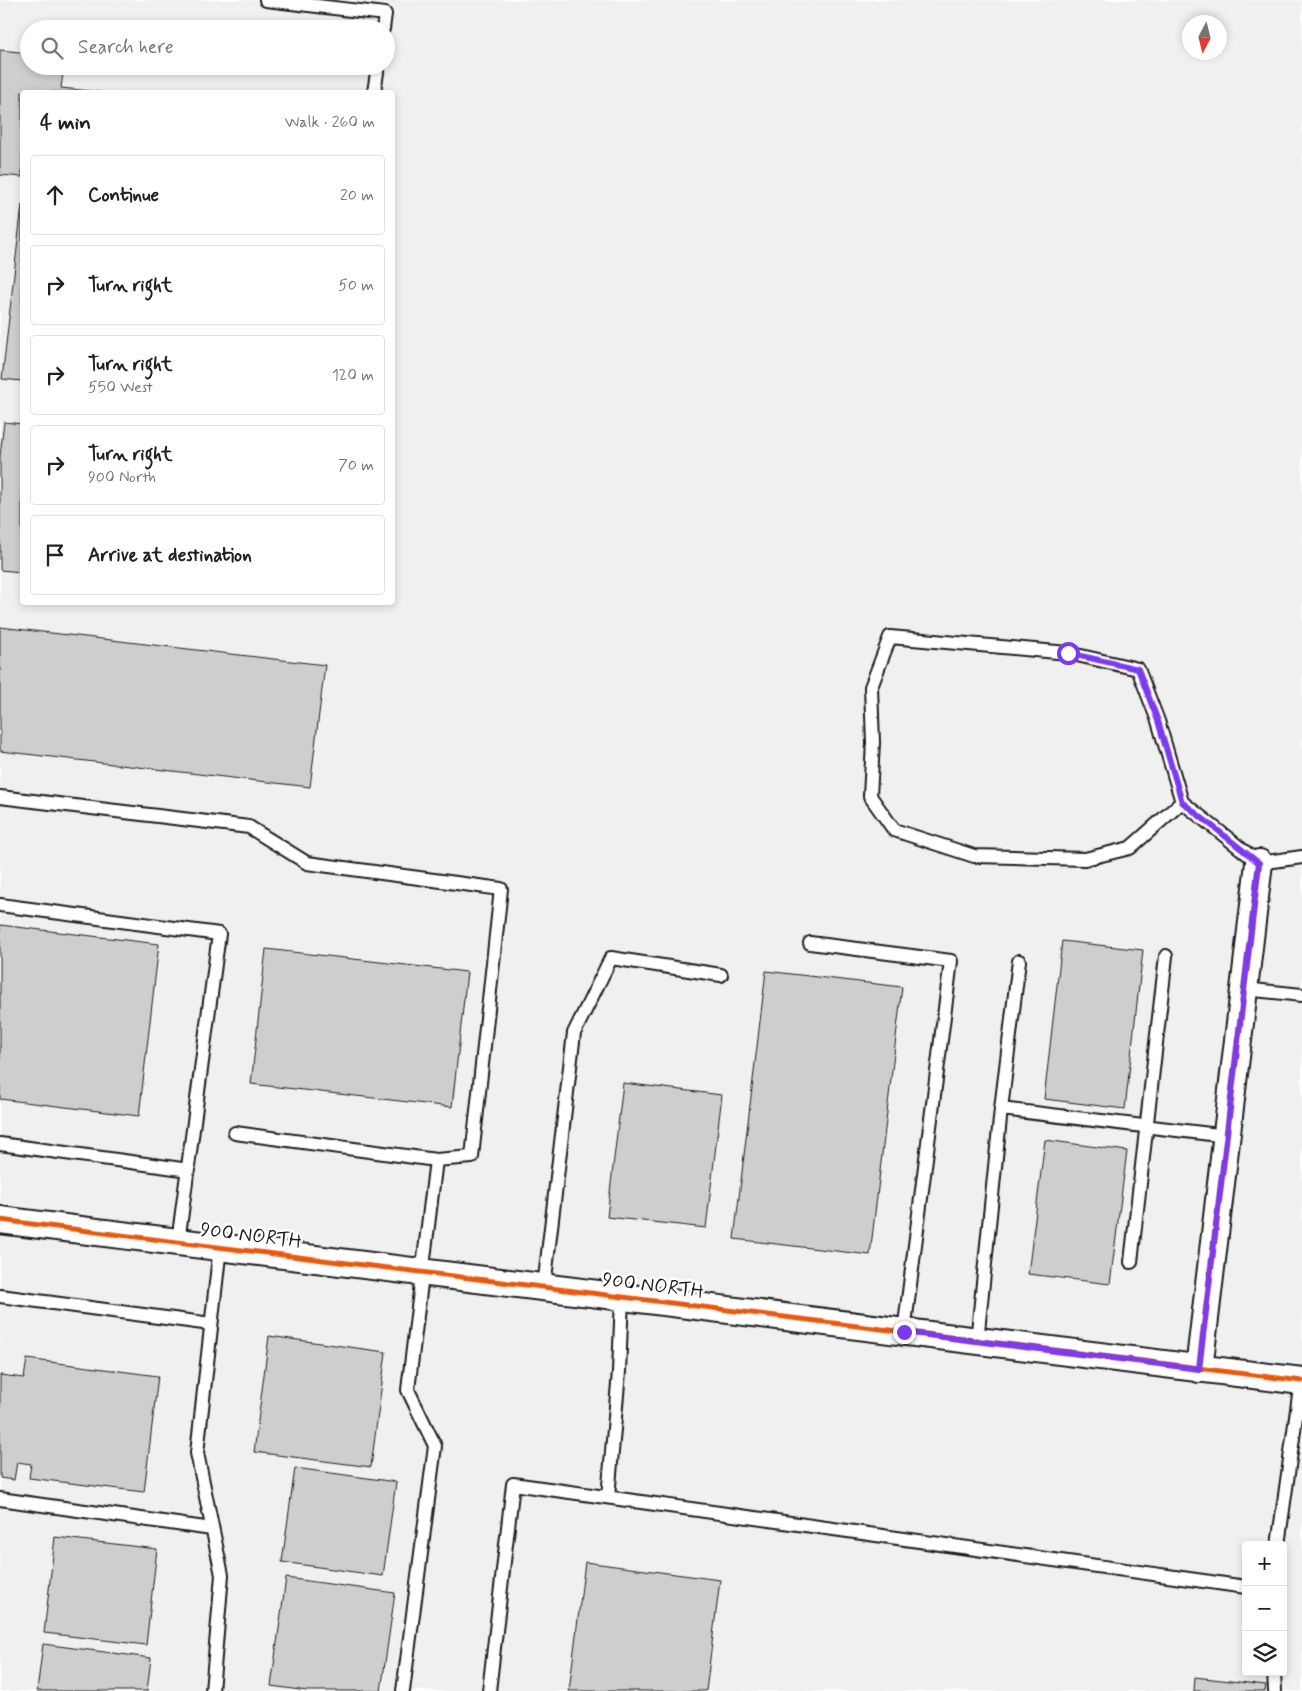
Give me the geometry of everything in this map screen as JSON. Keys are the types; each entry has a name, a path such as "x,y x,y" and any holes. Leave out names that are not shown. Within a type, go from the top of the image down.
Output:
{"street":[{"path":"1199,1369 1259,863"},
{"name":"900 NORTH","path":"0,1220 1301,1381"}],"lane":[{"path":"266,0 385,14 384,20"},
{"path":"374,90 377,75"},
{"path":"1182,802 1130,848 1085,859 974,856 894,830 870,796 873,743 871,687 890,638 1068,653 1138,669 1158,721 1182,802 1259,863 1302,857"},
{"path":"0,796 249,828 307,863 501,889 472,1157 436,1160 235,1134"},
{"path":"0,904 218,934 189,1170 178,1242"},
{"path":"810,943 951,960 904,1332"},
{"path":"1131,1262 1166,956"},
{"path":"544,1287 574,1034 611,958 721,975"},
{"path":"977,1341 1001,1109 1019,962"},
{"path":"1244,989 1302,996"},
{"path":"1001,1109 1227,1136"},
{"path":"0,1144 189,1170"},
{"path":"403,1691 435,1446 408,1390 436,1160"},
{"path":"212,1691 222,1575 197,1453 220,1247"},
{"path":"0,1296 211,1324"},
{"path":"608,1497 619,1372 622,1297"},
{"path":"1279,1541 1301,1381"},
{"path":"489,1691 513,1484 1242,1586"},
{"path":"0,1499 212,1528"},
{"path":"1274,1676 1275,1691"}],"shaded area":[{"path":"0,0 1302,0 1302,1691 0,1691"}],"building":[{"path":"0,50 20,52 20,75 63,75 61,88 80,90 20,90 20,177 0,175"},
{"path":"20,222 20,381 2,379"},
{"path":"4,422 20,424 20,572 0,570 0,456"},
{"path":"0,627 325,665 310,787 0,751"},
{"path":"0,925 159,944 139,1116 0,1099"},
{"path":"1062,941 1143,950 1125,1109 1044,1099"},
{"path":"266,949 467,972 452,1107 251,1084"},
{"path":"766,971 902,987 870,1255 734,1239"},
{"path":"623,1083 722,1095 706,1228 607,1217"},
{"path":"1045,1140 1127,1151 1110,1284 1028,1274"},
{"path":"269,1336 386,1352 371,1467 254,1452"},
{"path":"27,1359 158,1376 144,1492 29,1478 31,1464 17,1462 14,1480 0,1478 0,1375 24,1378"},
{"path":"295,1468 396,1482 383,1576 282,1562"},
{"path":"55,1537 157,1549 146,1645 44,1633"},
{"path":"585,1562 720,1580 706,1691 569,1691"},
{"path":"286,1578 395,1593 381,1691 307,1691 271,1686"},
{"path":"43,1644 151,1658 147,1691 37,1691"},
{"path":"1195,1677 1266,1685 1265,1691 1194,1691"}],"cycle path":[{"path":"1199,1369 1259,863"},
{"path":"0,1220 1302,1381"}],"route":[{"path":"904,1332 1199,1369 1259,863 1182,802 1158,721 1138,669 1068,653"}]}
